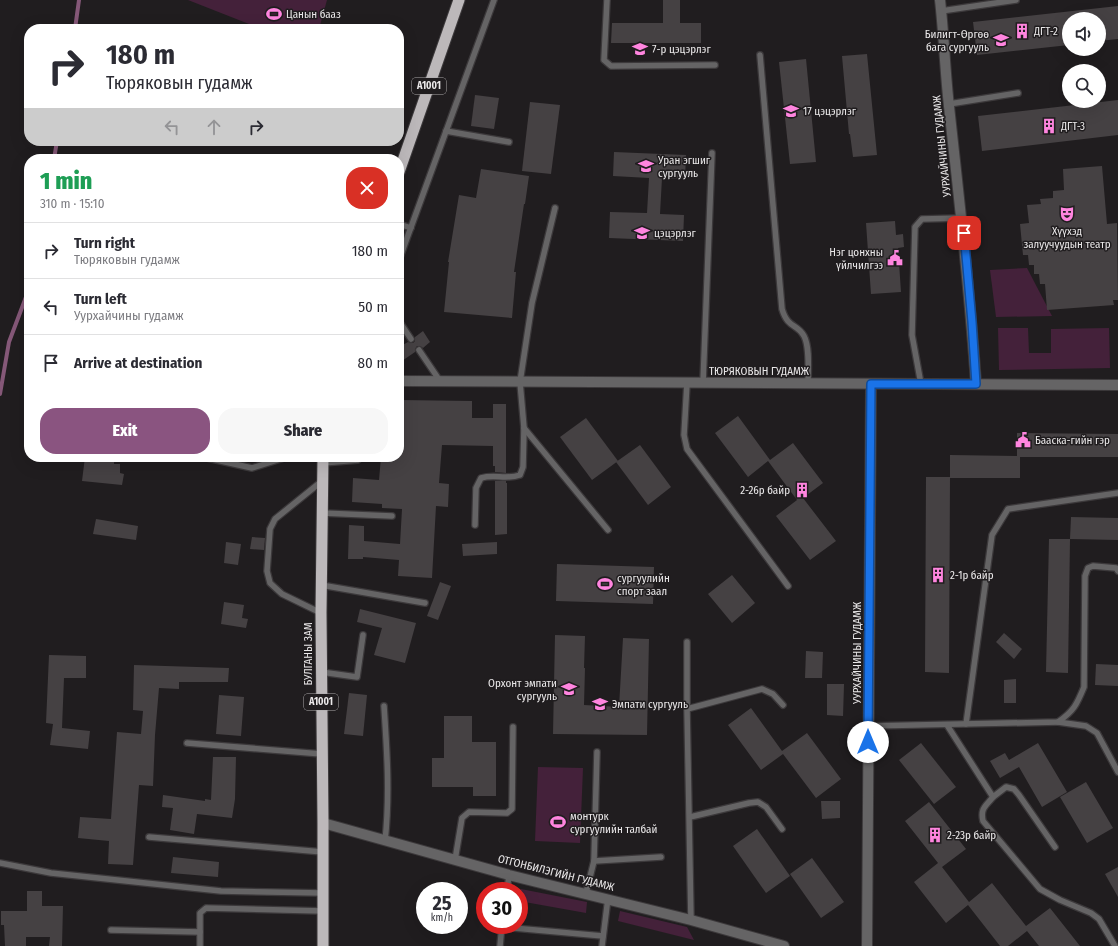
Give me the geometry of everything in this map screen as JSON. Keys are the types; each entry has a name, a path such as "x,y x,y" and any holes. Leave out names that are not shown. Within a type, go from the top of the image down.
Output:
{"highway":[{"name":"A1001","path":"404,158 459,0"},
{"name":"БУЛГАНЫ ЗАМ","path":"323,462 321,672 323,946"}],"street":[{"name":"УУРХАЙЧИНЫ ГУДАМЖ","path":"940,0 949,104 972,322 976,384"},
{"name":"ТЮРЯКОВЫН ГУДАМЖ","path":"404,381 1118,385"},
{"name":"УУРХАЙЧИНЫ ГУДАМЖ","path":"867,946 871,384"},
{"name":"ОТГОНБИЛЭГИЙН ГУДАМЖ","path":"323,823 509,875 608,898 784,946"}],"lane":[{"path":"404,242 411,228 494,0"},
{"path":"607,0 604,60 611,66 715,65"},
{"path":"941,11 1016,0"},
{"path":"760,55 782,309 787,322 800,331 807,344 808,383"},
{"path":"949,104 1018,93"},
{"path":"446,131 509,142"},
{"path":"703,383 712,153"},
{"path":"475,525 476,488 480,478 490,476 512,478 520,474 524,467 524,428 520,382 532,303 555,208"},
{"path":"921,384 912,335 916,227 922,219 962,218"},
{"path":"404,226 411,228"},
{"path":"404,328 411,339"},
{"path":"419,350 440,381"},
{"path":"686,383 684,435 688,449 788,586"},
{"path":"524,428 608,530"},
{"path":"225,462 252,468 271,462"},
{"path":"321,613 282,594 270,584 267,571 270,529 275,519 322,481"},
{"path":"966,724 992,535 1008,509 1118,493"},
{"path":"322,513 392,516"},
{"path":"1058,722 1069,715 1078,702 1084,687 1086,576 1088,568 1093,566 1116,568 1118,571"},
{"path":"321,585 424,603"},
{"path":"321,672 357,677 363,635"},
{"path":"688,642 687,709 691,920"},
{"path":"687,709 762,689 773,694 783,705"},
{"path":"384,706 388,769 388,819 385,840"},
{"path":"868,726 1058,722 1086,726 1097,733 1118,772"},
{"path":"946,725 994,796"},
{"path":"455,860 462,818 469,812 507,813 512,809 513,727"},
{"path":"187,743 322,754"},
{"path":"586,893 594,861 597,752"},
{"path":"1056,847 1014,790 1006,787 994,796 982,809 981,814 983,821 1040,889 1060,900 1091,912 1099,919 1115,946"},
{"path":"690,817 758,802 766,807 782,829"},
{"path":"149,837 323,852"},
{"path":"594,861 660,858"},
{"path":"0,863 50,873 221,891 323,893"},
{"path":"508,882 509,875"},
{"path":"602,946 608,898"},
{"path":"200,946 200,913 206,908 323,911"},
{"path":"528,929 603,936"},
{"path":"111,930 200,932"},
{"path":"500,946 501,934"}],"shaded area":[{"name":"Цанын бааз","path":"188,0 327,0 320,24 249,24"},
{"path":"1027,268 1052,316 996,317 990,270"},
{"path":"998,328 1028,328 1029,353 1051,353 1051,329 1109,328 1110,368 999,370"},
{"name":"монтурк сургуулийн талбай","path":"538,767 583,768 580,843 535,841"},
{"path":"528,890 587,902 586,913 528,903"},
{"path":"620,911 687,927 694,940 618,921"}],"building":[{"path":"663,0 680,0 680,23 701,23 701,43 611,43 612,23 663,23"},
{"name":"ДГТ-2","path":"1118,6 1118,39 1106,40 1106,12 1064,12"},
{"name":"ДГТ-2","path":"1062,12 1062,46 977,55 973,22"},
{"path":"867,54 877,155 853,157 849,134 842,56"},
{"path":"806,59 816,162 790,164 779,62"},
{"path":"475,95 499,98 494,129 471,126"},
{"name":"ДГТ-3","path":"1118,100 1118,135 982,151 978,116 1062,106 1062,108 1106,108 1106,101"},
{"path":"530,102 560,105 551,174 522,171"},
{"path":"614,152 686,155 685,179 662,178 660,214 684,215 683,241 609,238 610,212 647,213 649,178 613,176"},
{"name":"Хүүхэд залуучуудын театр","path":"1102,166 1107,224 1117,223 1118,300 1113,300 1114,305 1047,310 1045,284 1040,284 1039,274 1034,274 1034,265 1029,265 1028,255 1023,255 1020,224 1029,223 1027,205 1041,204 1040,199 1053,198 1053,191 1064,190 1063,169"},
{"path":"481,169 529,176 514,272 516,272 512,318 444,312 448,262 459,195 476,198"},
{"path":"895,221 896,235 903,234 904,247 898,248 901,292 871,294 866,223"},
{"path":"423,331 430,342 423,348 417,346 415,352 404,360 404,344 408,342 413,343 415,341 415,337"},
{"path":"404,400 472,401 472,418 493,418 493,404 506,404 506,473 495,472 495,466 493,466 493,446 442,445 439,483 449,484 448,507 436,506 432,578 398,576 399,560 363,557 363,559 348,559 349,525 364,526 364,541 400,544 402,509 382,508 382,504 352,502 353,478 379,480 381,462 404,462"},
{"name":"2-26р байр","path":"738,416 770,460 793,443 823,483 803,498 836,541 810,560 776,516 797,500 768,461 748,477 715,433"},
{"path":"586,418 618,461 592,480 560,437"},
{"name":"2-1р байр","path":"1017,433 1118,434 1118,457 1020,457 1020,478 950,478 949,673 925,672 926,477 950,477 950,455 1017,456"},
{"path":"640,445 671,487 648,505 616,462"},
{"path":"84,462 114,462 114,464 120,464 120,473 124,474 122,485 82,481"},
{"path":"495,481 506,481 507,483 507,534 495,535"},
{"path":"1071,517 1118,518 1118,540 1070,539"},
{"path":"96,519 138,526 136,540 93,534"},
{"path":"252,537 265,538 264,550 250,549"},
{"path":"1049,539 1070,539 1068,673 1046,672"},
{"path":"226,542 241,544 238,565 224,563"},
{"path":"497,542 497,554 463,556 462,544"},
{"name":"сургуулийн спорт заал","path":"557,564 654,567 653,604 556,601"},
{"path":"732,575 755,603 732,623 708,594"},
{"path":"440,582 451,586 438,620 427,616"},
{"path":"224,602 244,605 242,618 248,619 246,628 221,624"},
{"path":"360,609 416,623 405,663 374,655 382,628 357,622"},
{"path":"1004,633 1022,649 1014,659 996,642"},
{"name":"Эмпати сургууль","path":"555,635 585,636 584,705 619,707 623,638 649,639 647,735 553,734"},
{"path":"806,651 823,652 822,678 805,678"},
{"path":"49,655 86,656 86,678 64,678 62,728 90,731 88,749 50,745 53,724 46,723"},
{"path":"1096,664 1118,665 1118,686 1095,685"},
{"path":"134,665 229,668 228,682 179,682 179,689 159,688 153,786 139,785 133,865 108,864 109,841 78,838 80,817 111,819 117,732 141,734 143,711 133,710"},
{"path":"1016,679 1016,703 1004,703 1004,680"},
{"path":"827,684 844,684 843,716 827,715"},
{"path":"349,693 367,695 363,736 344,734"},
{"path":"219,695 244,697 241,736 216,734"},
{"path":"751,708 782,751 807,733 841,779 816,798 783,754 761,770 728,725"},
{"path":"444,716 472,716 472,742 496,742 496,796 473,796 473,787 432,787 432,758 444,758"},
{"path":"921,743 956,787 934,804 899,760"},
{"path":"1038,743 1067,792 1042,807 1019,767 1000,778 990,761 1005,753 1009,760"},
{"path":"213,757 236,757 235,799 232,818 197,814 194,834 170,830 173,808 162,807 163,795 205,801 205,799 211,800"},
{"path":"1086,782 1113,828 1087,843 1060,797"},
{"path":"821,801 840,801 840,818 822,819"},
{"name":"2-23р байр","path":"929,802 966,849 942,867 969,902 992,883 1026,926 1050,908 1080,946 1039,946 1027,931 1008,946 1000,946 968,905 946,923 914,882 938,863 905,821"},
{"path":"757,829 790,876 766,893 733,846"},
{"path":"173,857 219,862 218,877 171,873"},
{"path":"812,858 844,902 821,918 790,874"},
{"path":"1118,867 1118,897 1105,874"},
{"path":"27,891 42,891 42,906 63,906 62,946 49,946 50,937 26,937 26,946 5,946 4,925 1,925 1,911 27,911"}],"waterway":[{"path":"76,24 79,0"},
{"path":"55,154 56,146"},
{"path":"0,394 9,342 24,302"}],"place":[{"name":"Цанын бааз","path":"274,14"},
{"name":"ДГТ-2","path":"1022,31"},
{"name":"Билигт-Өргөө бага сургууль","path":"1001,40"},
{"name":"7-р цэцэрлэг","path":"640,49"},
{"name":"17 цэцэрлэг","path":"791,111"},
{"name":"ДГТ-3","path":"1049,126"},
{"name":"Уран эгшиг сургууль","path":"646,166"},
{"name":"Хүүхэд залуучуудын театр","path":"1067,214"},
{"name":"цэцэрлэг","path":"642,233"},
{"name":"Нэг цонхны үйлчилгээ","path":"895,258"},
{"name":"Бааска-гийн гэр","path":"1023,440"},
{"name":"2-26р байр","path":"802,490"},
{"name":"2-1р байр","path":"938,575"},
{"name":"сургуулийн спорт заал","path":"605,584"},
{"name":"Орхонт эмпати сургууль","path":"569,689"},
{"name":"Эмпати сургууль","path":"600,704"},
{"name":"монтурк сургуулийн талбай","path":"558,822"},
{"name":"2-23р байр","path":"935,835"}],"route":[{"path":"868,742 871,384 976,384 964,233"}]}
